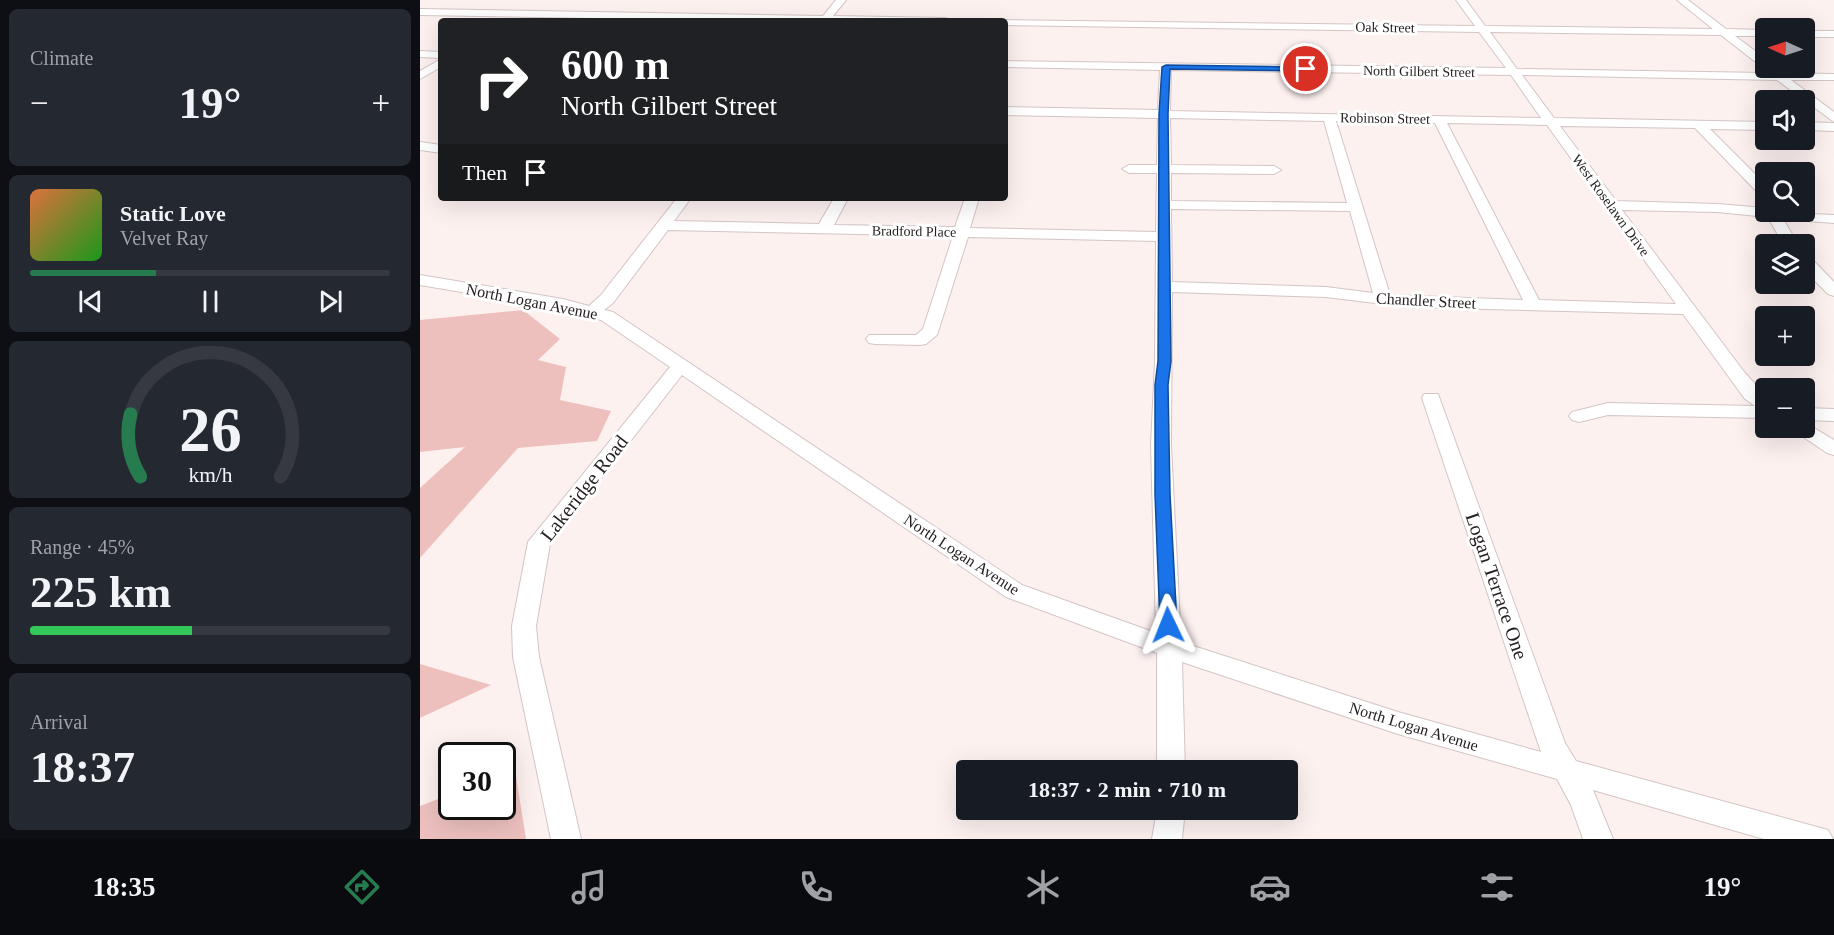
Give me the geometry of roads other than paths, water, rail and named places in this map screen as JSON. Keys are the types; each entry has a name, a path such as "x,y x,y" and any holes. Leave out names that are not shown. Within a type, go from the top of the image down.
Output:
{"street":[{"path":"420,10 434,0"},
{"path":"827,18 841,0"},
{"name":"West Roselawn Drive","path":"1461,0 1687,309 1755,397"},
{"path":"1682,0 1755,57"},
{"path":"420,10 615,18 630,7"},
{"path":"721,18 732,8"},
{"name":"Oak Street","path":"1008,22 1755,33"},
{"path":"1815,34 1834,34"},
{"path":"420,54 438,55"},
{"path":"420,76 438,64"},
{"name":"North Gilbert Street","path":"1008,64 1755,76"},
{"path":"1166,67 1164,361 1161,385 1162,483 1170,648 1171,760"},
{"name":"North Gilbert Street","path":"1815,77 1834,77"},
{"path":"1783,78 1834,118"},
{"name":"Robinson Street","path":"1008,111 1755,126"},
{"path":"1329,117 1383,299"},
{"path":"1439,119 1533,304"},
{"path":"1698,124 1755,182"},
{"path":"1815,126 1834,127"},
{"path":"420,146 438,149"},
{"path":"1129,169 1274,170"},
{"path":"593,311 607,299 682,201"},
{"path":"824,229 839,201"},
{"path":"875,339 920,340 931,331 971,201"},
{"path":"1165,205 1357,207"},
{"path":"1612,205 1755,211"},
{"path":"1815,217 1834,219"},
{"name":"Bradford Place","path":"662,225 1165,237"},
{"path":"1815,271 1834,291"},
{"name":"North Logan Avenue","path":"420,280 607,315 1014,591 1170,648 1398,723 1567,772 1818,839"},
{"name":"Chandler Street","path":"1165,287 1326,292 1383,299 1687,309"},
{"name":"Lakeridge Road","path":"567,839 526,657 527,602 539,542 681,365"},
{"name":"Logan Terrace One","path":"1431,398 1552,746 1584,801 1598,839"},
{"path":"1579,416 1608,409 1755,412"},
{"path":"1815,414 1834,415"},
{"path":"1815,436 1834,449"},
{"path":"1167,839 1170,820"}]}
